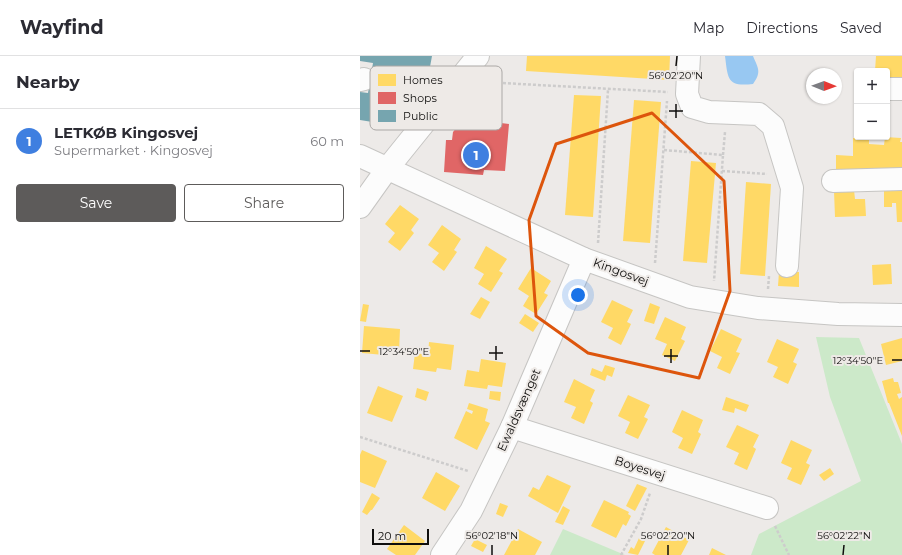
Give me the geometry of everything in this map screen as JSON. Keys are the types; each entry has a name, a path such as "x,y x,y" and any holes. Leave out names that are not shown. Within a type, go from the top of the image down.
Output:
{"street":[{"path":"689,56 677,93 692,107 709,112 759,114 773,126 792,188 779,268"},
{"path":"890,90 902,89"},
{"path":"360,207 387,169 419,130"},
{"name":"Kingosvej","path":"360,156 590,261 690,297 767,308 838,314 902,315"},
{"path":"833,181 902,180"},
{"name":"Ewaldsvænget","path":"442,555 472,511 590,261"},
{"name":"Boyesvej","path":"512,427 767,508"}],"path":[{"path":"502,83 677,93 664,150 654,284"},
{"path":"590,261 608,90"},
{"path":"664,150 723,155 713,300"},
{"path":"722,171 769,174"},
{"path":"767,308 779,268"},
{"path":"360,437 488,477"},
{"path":"621,555 641,519 657,473"},
{"path":"767,508 789,555"}],"highlighted area":[{"path":"652,113 724,181 730,291 699,378 588,353 536,316 529,220 556,144"}],"green space":[{"path":"816,337 859,338 902,444 902,555 751,555 759,534 861,481 830,397"},
{"path":"563,529 625,555 550,555"}],"water":[{"path":"725,56 753,56 758,67 758,76 753,84 738,84 730,80"}],"building: Homes":[{"path":"527,56 670,56 669,80 526,71"},
{"path":"876,56 902,56 902,81 890,80 890,68 875,68"},
{"path":"574,95 601,96 593,217 565,215"},
{"path":"634,100 661,102 650,243 623,241"},
{"path":"890,137 901,138 902,173 836,173 836,155 853,156 853,138 854,140 869,140 869,144 884,145 885,140 890,140"},
{"path":"691,161 716,163 707,263 683,261"},
{"path":"746,182 771,184 765,276 740,274"},
{"path":"902,186 902,222 897,222 896,203 892,203 892,207 884,207 884,188"},
{"path":"854,190 855,199 865,199 866,216 835,217 834,191"},
{"path":"400,205 419,219 411,230 414,233 400,251 388,242 395,233 385,224"},
{"path":"442,225 461,239 454,250 457,252 444,271 432,262 439,253 428,245"},
{"path":"486,246 507,259 499,271 503,273 491,292 478,284 484,274 474,268"},
{"path":"891,264 892,284 873,285 872,265"},
{"path":"531,268 551,281 544,293 548,295 536,314 523,306 529,296 518,289"},
{"path":"779,272 799,272 799,287 778,286"},
{"path":"481,297 490,302 480,319 470,314"},
{"path":"612,300 633,310 627,322 631,324 621,345 608,338 613,328 601,322"},
{"path":"650,303 660,307 654,324 644,321"},
{"path":"363,304 369,305 366,322 360,321"},
{"path":"525,314 539,323 533,332 519,323"},
{"path":"665,317 686,327 681,339 685,341 675,361 662,355 667,344 655,339"},
{"path":"364,326 400,329 399,352 385,350 384,355 362,353"},
{"path":"721,329 742,339 736,352 740,353 730,374 717,368 722,357 710,351"},
{"path":"902,338 902,361 886,365 881,344"},
{"path":"777,339 799,349 793,362 797,364 788,384 773,377 778,367 767,362"},
{"path":"429,342 454,345 451,370 437,368 436,372 413,369 415,353 428,355"},
{"path":"481,359 506,363 502,387 488,385 487,389 464,386 467,370 479,372"},
{"path":"605,365 615,368 612,377 607,375 605,381 590,375 592,368 602,372"},
{"path":"893,378 894,382 898,382 901,393 897,394 899,399 902,397 902,436 888,403 882,381"},
{"path":"574,379 595,390 590,401 593,403 584,424 571,418 576,407 564,402"},
{"path":"378,386 403,396 392,422 367,413"},
{"path":"417,388 429,392 426,401 415,397"},
{"path":"490,391 501,392 500,401 489,399"},
{"path":"628,395 650,405 644,417 648,419 638,439 625,433 630,422 618,416"},
{"path":"726,397 749,405 746,412 735,408 734,413 722,410"},
{"path":"469,403 488,409 485,421 490,423 477,450 454,438 466,411 472,414 473,411 467,409"},
{"path":"682,410 703,420 698,432 701,434 692,454 678,448 683,438 672,432"},
{"path":"737,425 759,435 753,447 756,449 747,470 734,464 739,453 726,447"},
{"path":"791,440 812,450 806,463 810,465 801,485 787,479 792,468 781,463"},
{"path":"362,450 387,461 375,488 360,482 360,455"},
{"path":"830,468 834,474 824,481 819,475"},
{"path":"436,472 460,486 445,511 422,498"},
{"path":"547,475 571,486 558,513 528,496 533,487 539,490"},
{"path":"637,484 647,488 635,511 626,506"},
{"path":"372,493 380,498 367,515 362,512"},
{"path":"604,500 629,512 628,514 631,516 626,526 623,524 616,538 591,526"},
{"path":"500,503 508,506 503,517 496,514"},
{"path":"563,506 570,510 563,525 555,522"},
{"path":"404,525 425,541 415,555 396,555 387,549"},
{"path":"666,527 689,540 681,555 655,555 652,553"},
{"path":"518,529 542,542 535,555 504,555"},
{"path":"639,538 645,541 638,555 628,553 631,547 634,549"},
{"path":"475,539 487,545 483,552 471,546"},
{"path":"712,548 726,555 709,555"}],"building: Shops":[{"path":"502,123 509,124 505,171 484,170 483,175 444,172 446,140 452,140 455,130 502,130"}],"building: Public":[{"path":"360,56 432,56 430,66 372,66 373,63 360,61"},
{"path":"370,81 370,122 360,120 360,92 368,93"}],"place":[{"name":"LETKØB Kingosvej","path":"476,155"}]}
